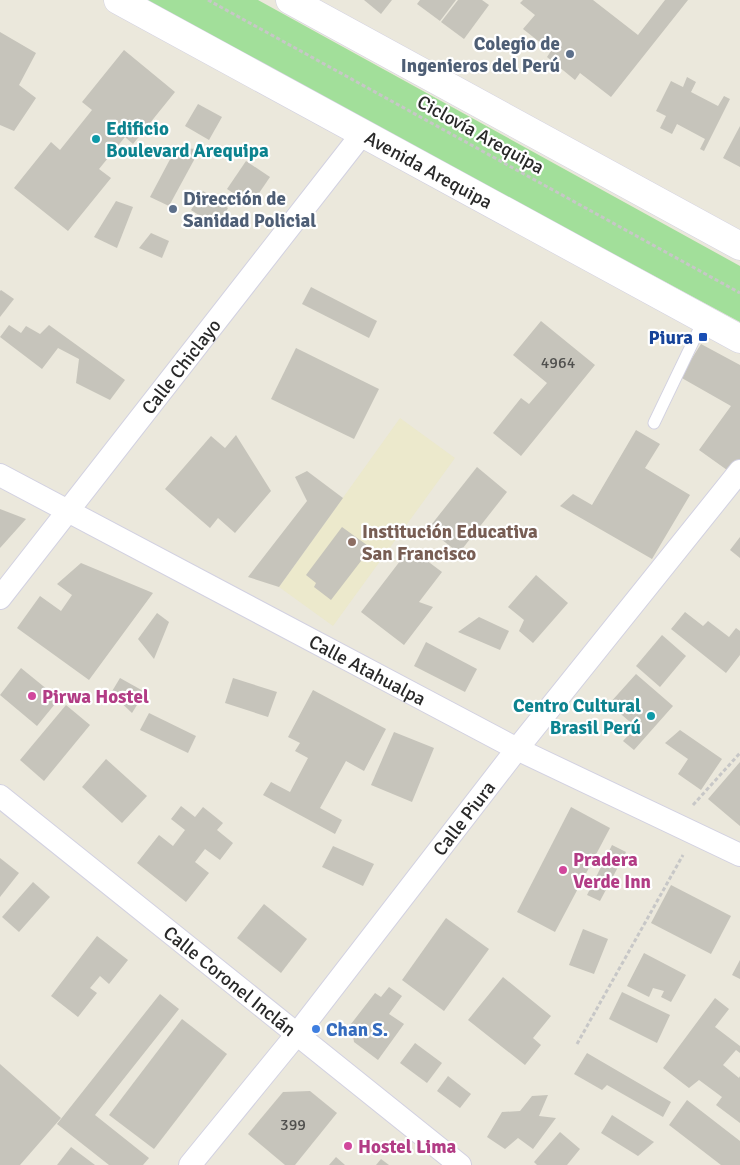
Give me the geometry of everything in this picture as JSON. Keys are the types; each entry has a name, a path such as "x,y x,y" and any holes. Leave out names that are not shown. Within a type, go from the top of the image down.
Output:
{"main road":[{"name":"Avenida Arequipa","path":"118,0 740,339"},
{"path":"290,0 740,246"}],"street":[{"name":"Calle Chiclayo","path":"1,596 362,134"},
{"name":"Calle Piura","path":"190,1165 297,1034 517,749 740,471"},
{"name":"Calle Atahualpa","path":"0,475 517,749 740,855"},
{"name":"Calle Coronel Inclán","path":"0,796 460,1165"}],"lane":[{"path":"654,424 704,319"}],"path":[{"name":"Ciclovía Arequipa","path":"208,0 740,293"},
{"path":"673,824 698,800 740,753"},
{"path":"577,1044 695,834"}],"shaded area":[{"name":"Institución Educativa San Francisco","path":"400,418 455,458 333,626 279,587"}],"green space":[{"path":"140,0 258,0 740,266 740,322"}],"building":[{"path":"364,0 392,0 381,14"},
{"path":"420,0 456,0 440,21 417,4"},
{"path":"458,0 482,0 489,5 464,39 441,22"},
{"path":"523,0 593,0 638,35 665,0 688,0 611,97 580,73 575,80 547,57 551,51 523,29 535,15 520,3"},
{"path":"0,32 36,53 19,85 36,98 14,131 0,125"},
{"name":"Edificio Boulevard Arequipa","path":"124,50 175,92 133,144 125,137 99,169 111,178 68,231 14,188 51,142 60,150 92,110 82,102"},
{"path":"687,77 696,82 691,92 718,106 724,96 730,99 704,151 700,149 705,139 677,124 672,134 660,128 666,116 656,111 671,81 683,87"},
{"path":"198,104 222,117 209,140 185,126"},
{"path":"740,126 740,167 723,158"},
{"path":"176,148 200,149 169,206 150,197"},
{"path":"246,161 270,177 251,205 227,189"},
{"path":"203,191 228,208 223,217 215,211 208,221 191,210"},
{"path":"116,201 133,207 117,248 94,237"},
{"path":"151,233 169,241 162,258 139,248"},
{"path":"311,287 377,321 369,338 302,304"},
{"path":"0,291 14,299 0,317"},
{"path":"541,321 595,365 521,456 493,433 521,398 529,404 547,383 513,355"},
{"path":"9,325 21,333 26,326 40,334 49,325 125,380 110,400 76,383 79,359 58,348 42,369 0,337"},
{"path":"701,344 740,365 740,467 734,475 699,450 731,406 680,377"},
{"path":"296,348 379,389 354,439 271,399"},
{"path":"636,430 660,444 645,468 690,495 652,559 560,506 573,494 592,505"},
{"path":"236,435 271,491 235,533 218,518 210,528 165,489 211,436 225,448"},
{"path":"477,467 507,492 459,553 428,529"},
{"path":"307,471 343,498 279,587 248,577 307,501 295,477"},
{"path":"0,509 26,519 0,548"},
{"path":"342,527 371,548 331,600 314,587 316,583 306,575"},
{"path":"740,537 740,558 730,550"},
{"path":"410,548 442,572 419,602 433,607 404,645 361,612"},
{"path":"81,563 153,593 89,680 17,628 40,596 61,611 72,595 57,584"},
{"path":"536,575 568,603 533,643 519,631 524,620 508,607"},
{"path":"685,612 703,626 708,621 729,637 736,628 740,631 740,655 726,673 671,629"},
{"path":"157,613 169,622 154,659 138,639"},
{"path":"479,617 509,631 500,650 458,632"},
{"path":"662,635 686,656 660,687 636,666"},
{"path":"426,642 477,669 465,692 414,666"},
{"path":"21,668 59,699 37,726 0,695"},
{"path":"636,674 673,706 634,750 623,741 636,727 609,704"},
{"path":"120,678 145,692 132,713 111,693"},
{"path":"233,678 277,692 268,717 225,703"},
{"path":"313,690 386,729 364,771 346,761 320,808 342,820 335,834 263,795 271,782 290,792 308,758 295,751 300,743 288,737"},
{"path":"66,705 90,725 44,781 20,760"},
{"path":"149,713 196,736 188,753 140,730"},
{"path":"680,730 722,759 701,790 678,774 688,759 665,743"},
{"path":"394,732 434,748 412,802 371,785"},
{"path":"106,759 147,796 122,823 82,787"},
{"path":"740,762 740,826 708,799"},
{"path":"181,806 195,817 203,807 223,823 217,830 233,843 220,860 205,849 195,862 209,873 186,902 137,863 159,835 173,846 185,830 171,819"},
{"name":"Pradera Verde Inn","path":"571,807 610,828 555,932 517,912"},
{"path":"612,845 626,852 600,901 587,895"},
{"path":"333,846 374,864 363,886 322,867"},
{"path":"0,858 19,873 0,897"},
{"path":"33,882 50,897 19,932 2,917"},
{"path":"671,885 731,916 711,954 651,923"},
{"path":"264,904 307,939 281,973 237,938"},
{"path":"446,918 489,949 444,1011 402,980"},
{"path":"583,929 608,939 594,974 569,965"},
{"path":"97,936 128,960 109,984 100,976 90,988 97,993 78,1017 51,996"},
{"path":"644,953 686,975 671,1002 661,997 664,991 653,988 649,997 627,986"},
{"path":"740,960 740,979 732,975"},
{"path":"503,977 551,1016 533,1038 541,1045 525,1065 468,1020"},
{"path":"389,987 402,996 389,1014 404,1024 378,1060 354,1042 351,1024 375,993 381,997"},
{"path":"622,992 670,1015 657,1043 609,1019"},
{"path":"160,994 179,1009 95,1115 149,1158 143,1165 109,1165 57,1124"},
{"path":"715,998 729,1009 715,1027 740,1046 740,1053 736,1050 723,1065 739,1078 740,1076 740,1123 716,1105 722,1097 699,1080 689,1088 663,1068"},
{"path":"182,1019 227,1054 154,1149 109,1115"},
{"path":"415,1043 442,1063 427,1083 400,1063"},
{"path":"587,1053 671,1102 663,1117 607,1085 602,1090 574,1074"},
{"path":"0,1064 61,1118 20,1165 0,1165"},
{"path":"448,1076 471,1094 460,1108 437,1091"},
{"path":"310,1091 337,1113 295,1165 285,1165 248,1134 283,1092"},
{"path":"548,1095 539,1116 556,1118 533,1149 518,1138 505,1149 487,1137 502,1112 520,1111 532,1096"},
{"path":"687,1100 740,1141 740,1165 721,1165 669,1125"},
{"path":"612,1115 654,1142 638,1156 601,1133"},
{"path":"560,1132 580,1149 567,1165 537,1165 534,1162"},
{"path":"71,1147 95,1165 57,1165"},
{"path":"336,1157 345,1165 329,1165"},
{"path":"381,1159 389,1165 376,1165"}],"place":[{"name":"Colegio de Ingenieros del Perú","path":"570,54"},
{"name":"Edificio Boulevard Arequipa","path":"96,139"},
{"name":"Dirección de Sanidad Policial","path":"173,209"},
{"name":"Piura","path":"703,337"},
{"name":"Institución Educativa San Francisco","path":"352,542"},
{"name":"Pirwa Hostel","path":"32,696"},
{"name":"Centro Cultural Brasil Perú","path":"651,716"},
{"name":"Pradera Verde Inn","path":"563,870"},
{"name":"Chan S.","path":"316,1029"},
{"name":"Hostel Lima","path":"348,1146"}]}
